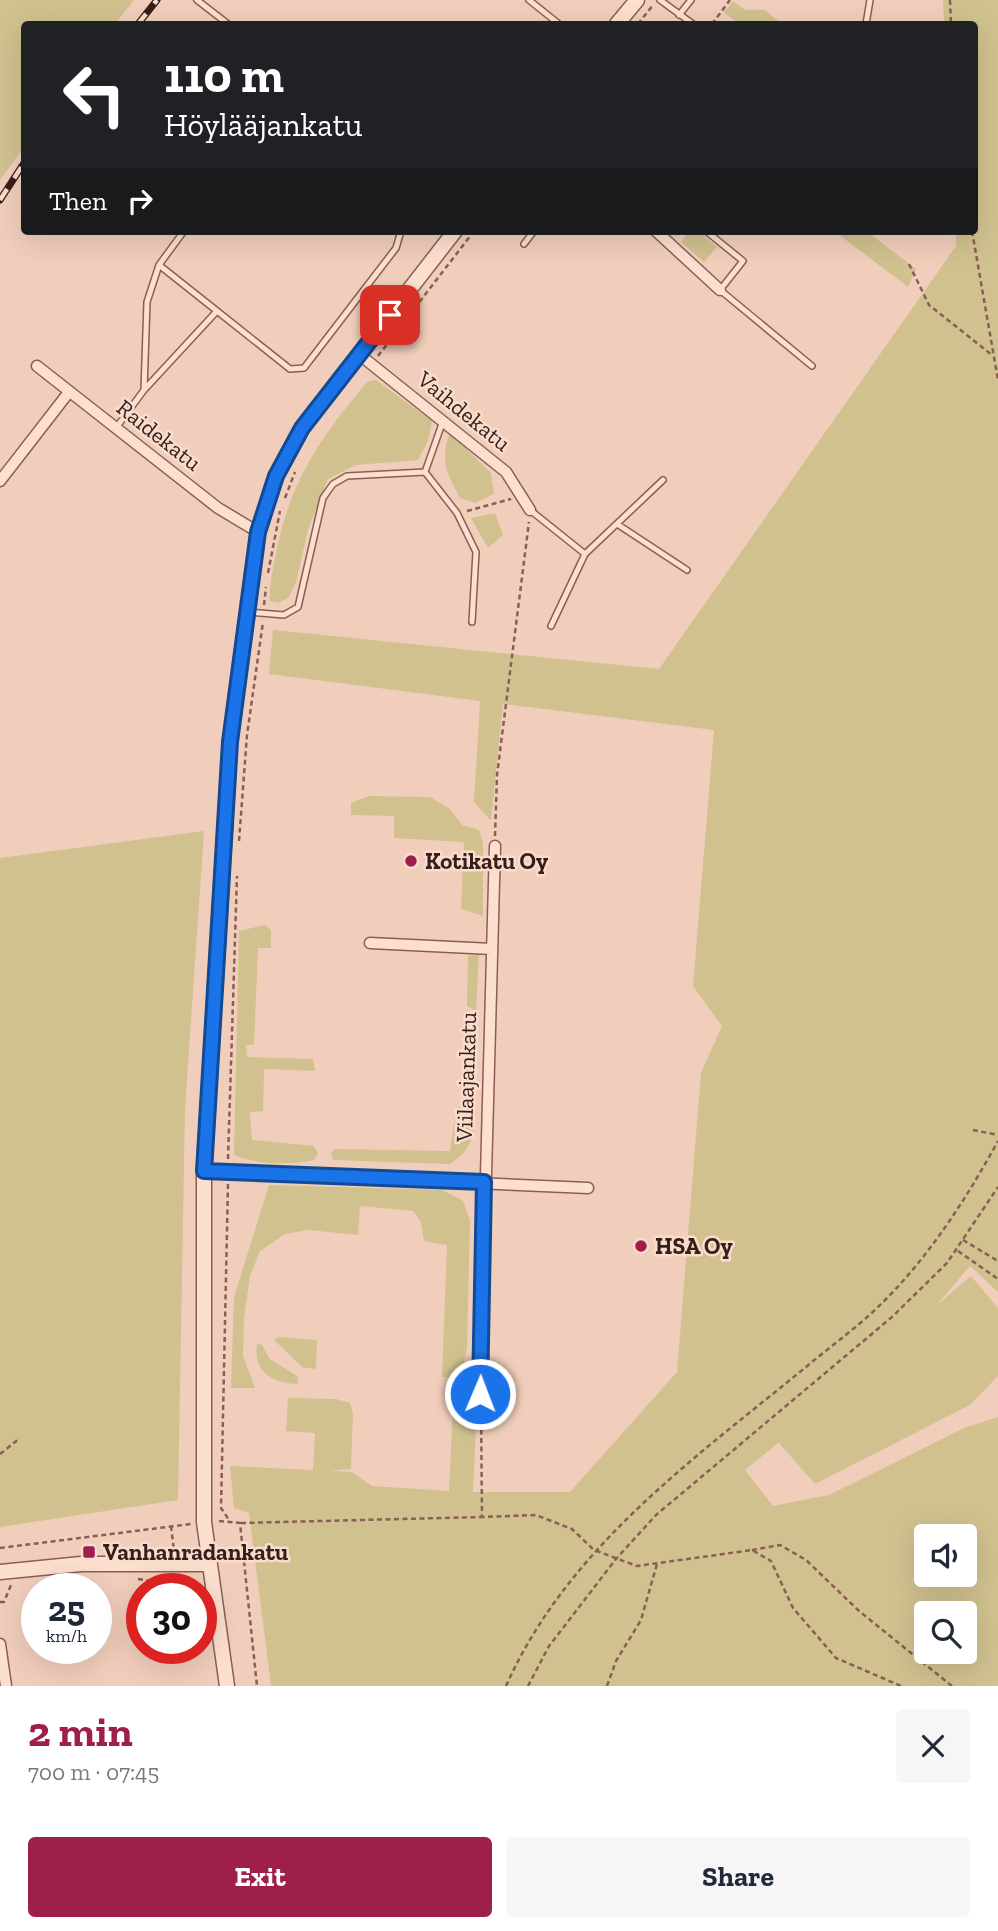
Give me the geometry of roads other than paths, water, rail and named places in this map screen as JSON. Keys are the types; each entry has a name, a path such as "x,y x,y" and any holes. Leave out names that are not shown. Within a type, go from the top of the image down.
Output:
{"street":[{"path":"620,21 637,0"},
{"path":"227,1686 204,1522 204,1171 230,742 258,532 276,476 302,428 365,359 450,235"},
{"path":"665,235 720,290"},
{"name":"Vaihdekatu","path":"365,359 506,472 530,510"},
{"name":"Raidekatu","path":"37,366 218,508 258,532"},
{"path":"0,481 69,392"},
{"name":"Viilaajankatu","path":"480,1394 495,846"},
{"path":"370,943 492,949"},
{"path":"204,1171 588,1188"},
{"path":"0,1572 81,1564 208,1564"},
{"path":"0,1644 6,1686"}],"lane":[{"path":"197,0 224,21"},
{"path":"529,0 555,21"},
{"path":"658,0 689,21"},
{"path":"680,15 691,0"},
{"path":"866,21 870,0"},
{"path":"144,390 147,302 159,265 181,235"},
{"path":"159,265 290,369 304,368 396,248 400,235"},
{"path":"524,244 531,235"},
{"path":"711,235 743,261 720,290 812,366"},
{"path":"116,428 144,390 217,311"},
{"path":"425,472 443,421"},
{"path":"425,472 457,513 476,552 472,622"},
{"path":"246,612 284,615 298,607 323,498 333,484 347,476 425,472"},
{"path":"551,626 585,554 663,480"},
{"path":"530,510 585,554"},
{"path":"617,524 687,570"}],"railway":[{"path":"140,21 157,0"},
{"path":"0,200 21,168"}],"place":[{"name":"Kotikatu Oy","path":"411,861"},
{"name":"HSA Oy","path":"641,1246"},
{"name":"Vanhanradankatu","path":"89,1552"}]}
